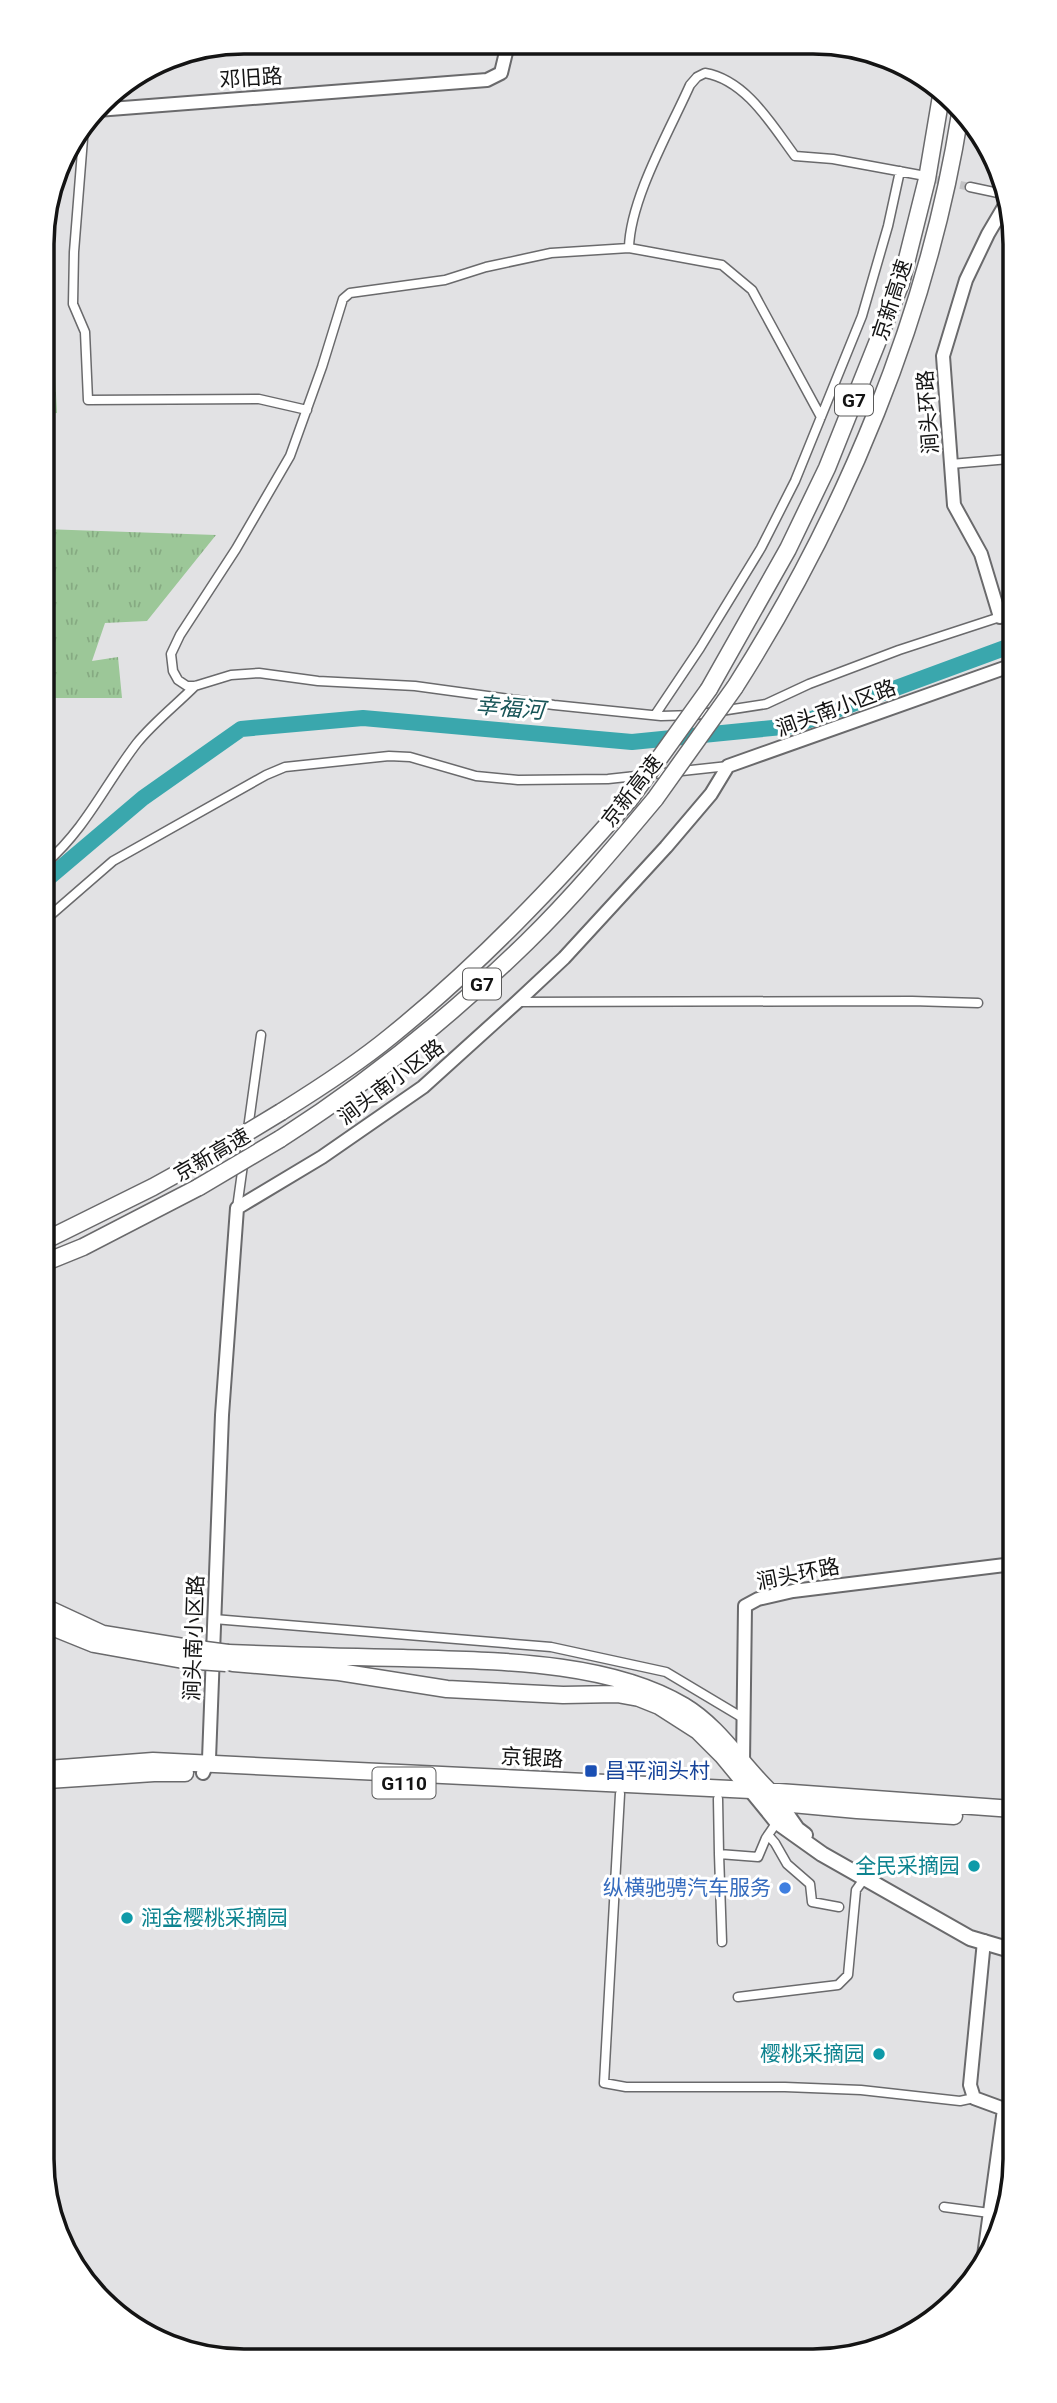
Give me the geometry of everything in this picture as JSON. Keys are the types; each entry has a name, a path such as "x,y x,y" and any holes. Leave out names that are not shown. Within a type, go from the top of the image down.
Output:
{"highway":[{"name":"京新高速","path":"54,1236 200,1161 281,1112 389,1038 512,928 630,799 709,689 788,549 827,468 901,283 927,179 940,103"},
{"name":"京新高速","path":"54,1258 118,1230 281,1139 402,1053 464,1001 528,941 593,873 655,799 735,687 760,647 809,561 853,471 920,286 949,180 959,122"},
{"path":"54,1611 103,1634 183,1652"},
{"path":"54,1617 101,1635 183,1652"},
{"path":"54,1628 94,1644 183,1652 447,1689 563,1695 617,1694 639,1698 659,1706 698,1731 766,1797"},
{"path":"227,1658 474,1660 563,1668 639,1686 669,1698 701,1719 729,1745 766,1797"},
{"name":"京银路","path":"54,1769 153,1761 205,1768 620,1794 718,1799 766,1797 857,1810 1002,1818"},
{"name":"京银路","path":"54,1780 205,1768 1002,1808"}],"main road":[{"path":"766,1797 777,1822 864,1879 970,1938 1002,1947"},
{"path":"766,1797 809,1838 914,1903 984,1941"}],"street":[{"name":"邓旧路","path":"113,107 487,80 501,73 506,54"},
{"path":"629,248 629,234 657,158 690,85 705,73 724,79 756,104 795,156 833,159 920,175"},
{"path":"82,145 74,252 74,304 85,332 88,400 259,399 307,410"},
{"path":"655,715 761,548 795,481 862,316 901,172"},
{"path":"970,187 994,190"},
{"name":"涧头环路","path":"1000,215 966,280 943,356 954,505 981,554 1003,610"},
{"path":"821,417 752,290 722,265 629,248 551,253 486,267 445,280 350,293 342,299 290,456 236,549 180,635 171,654 173,671 178,680 187,686 230,675 259,673 318,681 415,686 655,715 722,713 766,704 809,684 899,650 1003,617"},
{"path":"951,464 1003,460"},
{"name":"涧头南小区路","path":"205,1768 222,1415 237,1208 322,1157 423,1087 564,958 666,847 711,794 728,766 1003,669"},
{"path":"55,855 85,823 138,741 195,686"},
{"path":"55,912 113,861 285,766 389,756 410,757 476,776 569,781 728,766"},
{"path":"517,1002 978,1003"},
{"path":"237,1208 261,1035"},
{"name":"涧头环路","path":"743,1762 745,1606 758,1598 793,1591 1002,1565"},
{"path":"214,1619 551,1647 666,1672 743,1718"},
{"path":"620,1794 604,2083 626,2087 848,2089 960,2101 974,2098 1002,2108"},
{"path":"718,1799 722,1942"},
{"path":"719,1854 758,1857 777,1822"},
{"path":"768,1835 787,1864 810,1884 812,1902 839,1907"},
{"path":"738,1997 838,1985 848,1975 856,1890 864,1879"},
{"path":"974,2098 970,2085 984,1941"},
{"path":"987,2234 1002,2124"},
{"path":"944,2207 994,2214"}],"green space":[{"path":"55,374 57,413 55,413"},
{"path":"55,529 216,535 147,621 105,623 92,661 118,657 122,698 55,698"}],"waterway":[{"name":"幸福河","path":"55,873 143,798 241,729 363,718 632,742 793,726 1003,649"}],"tunnel":[{"path":"925,177 970,187"}],"place":[{"name":"昌平涧头村","path":"591,1771"},
{"name":"全民采摘园","path":"974,1866"},
{"name":"纵横驰骋汽车服务","path":"785,1888"},
{"name":"润金樱桃采摘园","path":"127,1918"},
{"name":"樱桃采摘园","path":"879,2054"}]}
